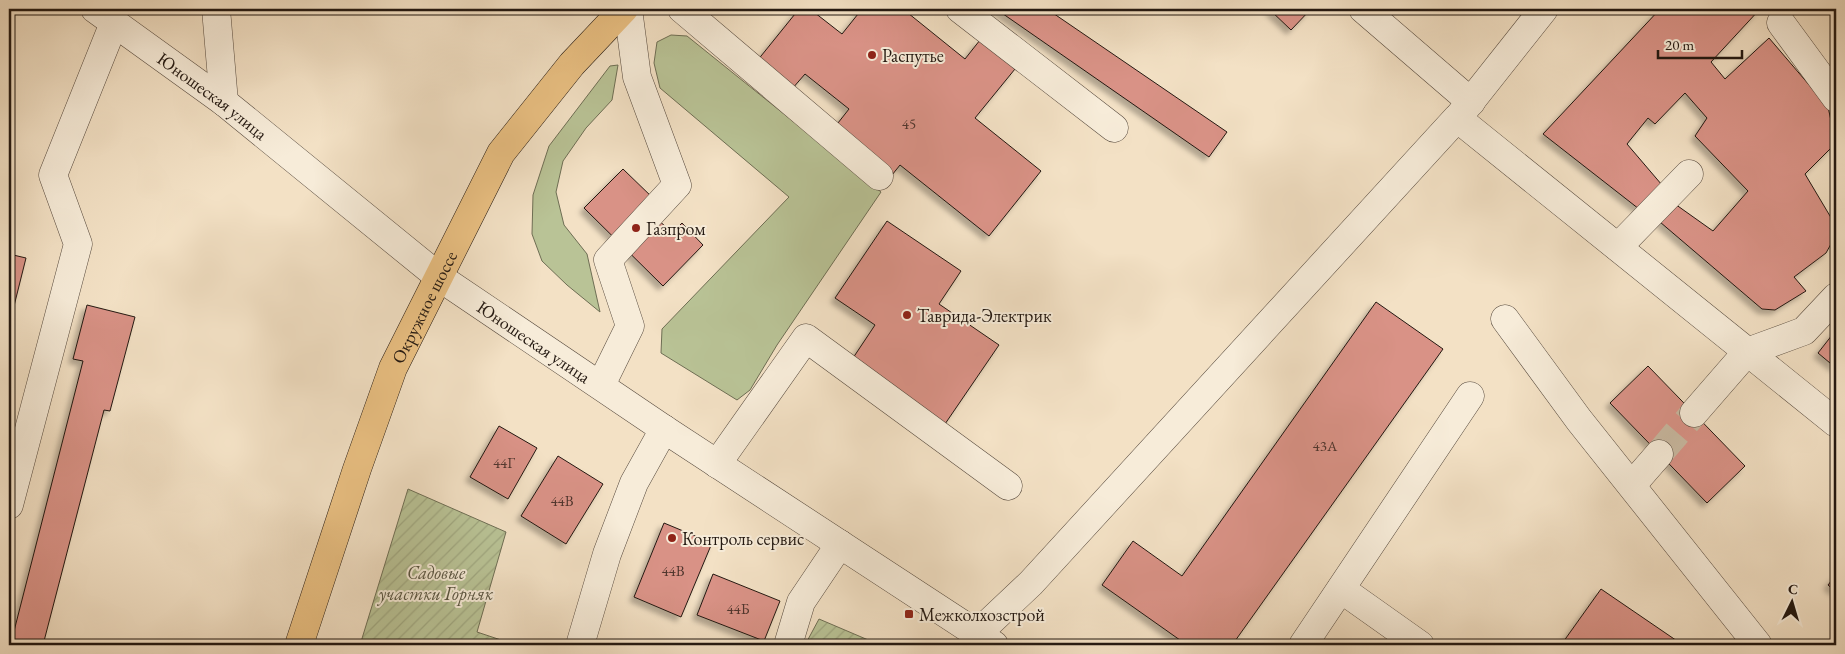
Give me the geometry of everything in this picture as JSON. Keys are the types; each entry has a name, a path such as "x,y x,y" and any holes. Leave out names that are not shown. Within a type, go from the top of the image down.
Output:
{"main road":[{"name":"Окружное шоссе","path":"299,645 357,469 393,368 501,154 572,64 626,9"}],"street":[{"path":"216,9 224,102"},
{"path":"600,385 630,326 608,260 678,185 637,77 626,9"},
{"path":"682,9 880,176"},
{"path":"960,9 1114,128"},
{"path":"1363,9 1464,110 1618,248 1836,423"},
{"path":"986,640 1031,583 1464,110 1544,9"},
{"path":"9,505 78,244 54,174 105,16"},
{"name":"Юношеская улица","path":"105,16 224,102 438,277 664,429 986,640"},
{"path":"1781,23 1836,98"},
{"path":"1618,248 1689,174"},
{"path":"1694,413 1748,352 1804,331 1836,297"},
{"path":"1505,319 1579,420 1758,645"},
{"path":"717,464 806,338 1008,486"},
{"path":"1303,645 1470,396"},
{"path":"580,645 607,554 634,483 664,429"},
{"path":"1632,485 1659,454"},
{"path":"788,645 801,602 840,544"},
{"path":"1341,589 1420,645"}],"green space":[{"path":"671,35 687,36 881,192 777,345 750,390 737,400 661,353 662,329 789,197 660,88 654,63 657,42"},
{"path":"618,65 612,100 586,128 563,161 556,192 564,225 587,254 600,312 567,285 542,261 532,234 533,195 549,146 610,66"},
{"name":"Садовые участки Горняк","path":"408,489 506,532 477,632 516,645 360,645"},
{"path":"819,619 880,645 805,645"}],"building":[{"path":"799,9 810,9 842,34 862,9 903,9 965,59 980,40 1015,69 975,118 1041,171 989,236 900,165 892,175 834,128 849,109 805,74 792,89 757,61"},
{"path":"996,9 1047,9 1227,132 1209,157"},
{"path":"1269,9 1311,9 1291,30"},
{"path":"1660,9 1760,9 1711,62 1725,79 1769,38 1828,107 1836,143 1805,174 1836,226 1836,235 1826,253 1794,277 1806,291 1775,310 1762,309 1660,222 1675,204 1713,231 1748,191 1695,136 1707,118 1685,93 1655,124 1648,118 1627,144 1662,185 1639,209 1543,134"},
{"name":"Газпром","path":"623,169 654,199 645,207 672,233 682,223 703,245 663,286 584,208"},
{"name":"Таврида-Электрик","path":"887,221 961,271 939,304 999,345 945,424 851,361 875,325 835,298"},
{"path":"9,254 26,258 9,326"},
{"path":"1376,302 1443,349 1235,641 1240,645 1187,645 1102,585 1133,541 1182,576"},
{"path":"87,305 135,317 110,411 104,410 43,645 38,645 12,639 83,361 73,359"},
{"path":"1836,330 1836,368 1818,353"},
{"path":"1648,366 1745,466 1707,503 1610,403"},
{"path":"499,426 537,448 508,499 470,477"},
{"path":"558,456 603,484 566,544 521,516"},
{"path":"664,523 712,543 681,617 634,597"},
{"path":"713,574 780,601 764,641 697,615"},
{"path":"1836,575 1836,592 1828,585"},
{"path":"1601,589 1683,645 1561,645"}],"tunnel":[{"path":"1659,454 1694,413"}],"place":[{"name":"Распутье","path":"872,55"},
{"name":"Газпром","path":"636,228"},
{"name":"Таврида-Электрик","path":"907,315"},
{"name":"Контроль сервис","path":"672,538"},
{"name":"Межколхозстрой","path":"909,614"}]}
